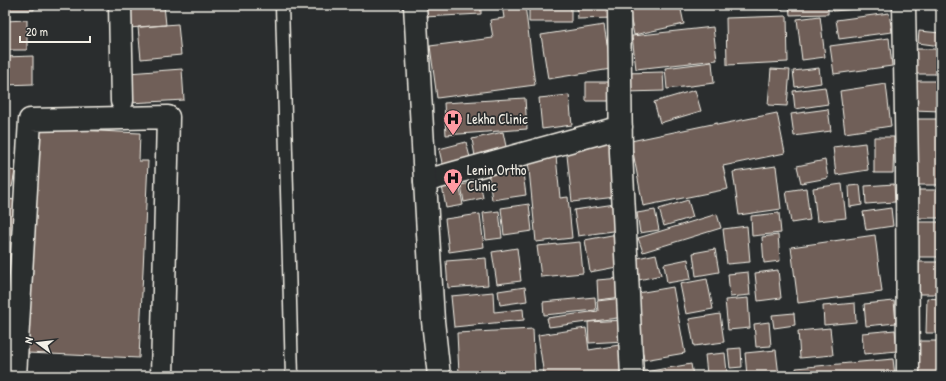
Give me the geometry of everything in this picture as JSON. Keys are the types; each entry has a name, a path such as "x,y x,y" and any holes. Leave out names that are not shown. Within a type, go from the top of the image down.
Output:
{"street":[{"path":"120,5 122,101"},
{"path":"415,5 433,321 439,376"},
{"path":"619,5 621,168 632,376"},
{"path":"904,5 908,376"},
{"path":"16,376 30,120 168,117 162,376"},
{"path":"425,182 621,127"}],"lane":[{"path":"282,5 292,376"}],"building":[{"path":"5,5 34,5 34,10 5,10"},
{"path":"128,5 164,5 166,25 129,28"},
{"path":"424,5 481,5 481,14 424,17"},
{"path":"502,5 525,5 535,85 437,98 430,46 493,38 490,20 504,18"},
{"path":"529,5 571,5 571,22 529,22"},
{"path":"577,5 612,5 613,18 578,19"},
{"path":"680,5 684,24 634,35 628,6"},
{"path":"756,5 783,5 783,9 756,9"},
{"path":"789,5 828,5 828,14 790,15"},
{"path":"833,5 894,5 894,6 833,11"},
{"path":"889,13 892,32 839,39 836,20"},
{"path":"787,16 788,62 727,65 726,18"},
{"path":"820,16 825,57 802,60 797,19"},
{"path":"27,20 27,50 5,50 5,21"},
{"path":"178,24 181,55 141,59 138,27"},
{"path":"604,25 611,69 548,79 541,35"},
{"path":"713,27 717,60 636,69 632,36"},
{"path":"919,31 941,33 941,46 918,43"},
{"path":"889,38 892,66 834,74 830,46"},
{"path":"915,49 941,49 941,74 915,74"},
{"path":"33,56 33,84 5,85 5,57"},
{"path":"712,62 714,83 667,89 665,68"},
{"path":"819,68 821,83 795,87 793,71"},
{"path":"182,69 184,100 130,103 128,73"},
{"path":"771,69 790,70 787,106 768,105"},
{"path":"663,72 664,91 626,92 625,73"},
{"path":"914,81 941,81 941,111 913,110"},
{"path":"586,82 615,82 615,101 586,101"},
{"path":"886,84 891,126 845,133 840,91"},
{"path":"825,87 828,104 795,109 793,91"},
{"path":"695,90 701,111 660,123 654,102"},
{"path":"569,95 572,125 542,129 539,98"},
{"path":"525,98 527,129 446,135 444,103"},
{"path":"828,109 831,131 794,136 791,114"},
{"path":"777,113 785,153 723,166 728,189 643,206 631,141 717,123 717,125"},
{"path":"917,119 941,119 941,185 916,185"},
{"path":"37,128 140,133 139,161 148,161 139,358 27,353"},
{"path":"503,132 508,156 476,162 472,139"},
{"path":"874,137 894,137 893,173 874,173"},
{"path":"610,141 616,197 572,202 566,146"},
{"path":"466,142 472,165 444,172 439,149"},
{"path":"865,143 868,170 836,175 833,147"},
{"path":"556,156 560,198 568,197 572,238 536,242 528,159"},
{"path":"825,160 828,178 801,183 797,166"},
{"path":"522,166 526,195 492,200 488,171"},
{"path":"776,166 781,209 739,215 733,172"},
{"path":"5,169 15,171 12,187 5,186"},
{"path":"480,181 483,198 464,202 461,185"},
{"name":"Lenin Ortho Clinic","path":"459,183 463,205 446,208 442,186"},
{"path":"842,184 846,218 817,221 813,188"},
{"path":"894,184 895,202 866,204 865,186"},
{"path":"860,185 862,205 850,207 849,186"},
{"path":"806,188 810,220 791,223 786,191"},
{"path":"918,190 941,190 941,218 918,218"},
{"path":"5,199 16,200 6,299 5,299"},
{"path":"688,200 693,217 664,226 659,209"},
{"path":"529,204 532,231 504,235 501,208"},
{"path":"615,204 619,230 578,236 574,210"},
{"path":"891,208 893,226 866,230 863,212"},
{"path":"655,210 659,230 640,233 637,213"},
{"path":"499,211 502,238 486,240 483,213"},
{"path":"779,213 781,233 752,236 751,216"},
{"path":"480,214 484,247 449,252 445,219"},
{"path":"717,214 721,228 643,252 638,238"},
{"path":"917,222 941,222 941,257 916,257"},
{"path":"747,226 750,262 727,264 723,229"},
{"path":"617,234 622,266 590,272 585,240"},
{"path":"778,235 780,261 764,263 762,237"},
{"path":"875,235 882,292 798,303 791,247"},
{"path":"580,242 583,273 541,277 537,246"},
{"path":"517,248 521,281 497,284 492,252"},
{"path":"715,249 719,272 696,276 693,253"},
{"path":"656,254 661,275 639,280 633,259"},
{"path":"486,258 488,285 448,288 446,261"},
{"path":"688,259 691,279 667,283 664,264"},
{"path":"916,262 941,262 941,294 916,294"},
{"path":"778,270 781,298 758,301 755,273"},
{"path":"748,272 750,295 730,297 728,274"},
{"path":"621,278 622,297 598,300 597,280"},
{"path":"707,279 713,309 686,314 680,284"},
{"path":"525,287 527,301 500,305 498,291"},
{"path":"673,287 685,353 644,360 632,294"},
{"path":"493,292 494,312 523,309 524,320 454,327 451,296"},
{"path":"595,297 596,310 544,315 543,302"},
{"path":"623,298 625,317 549,327 547,318 598,311 597,301"},
{"path":"748,298 750,328 728,330 725,300"},
{"path":"927,298 941,299 941,333 926,333"},
{"path":"894,301 896,323 866,326 864,304"},
{"path":"855,303 856,322 824,325 823,306"},
{"path":"5,307 11,307 5,339"},
{"path":"794,313 795,325 774,328 772,315"},
{"path":"720,314 724,342 694,346 689,319"},
{"path":"623,320 625,341 589,343 588,322"},
{"path":"769,322 771,346 756,347 754,324"},
{"path":"586,328 589,350 625,344 630,376 544,376 538,335"},
{"path":"830,328 833,355 800,358 798,331"},
{"path":"533,329 535,376 456,376 456,374 459,374 457,333"},
{"path":"895,330 897,351 864,354 862,333"},
{"path":"919,341 941,341 941,376 919,376"},
{"path":"741,348 742,367 730,368 728,349"},
{"path":"776,350 779,376 747,376 745,353"},
{"path":"725,353 727,372 707,374 705,355"},
{"path":"893,359 895,376 797,376 796,368"},
{"path":"691,364 693,376 645,376 645,372"},
{"path":"738,373 739,376 723,376 723,374"}],"place":[{"name":"Lekha Clinic","path":"453,136"},
{"name":"Lenin Ortho Clinic","path":"453,195"}]}
